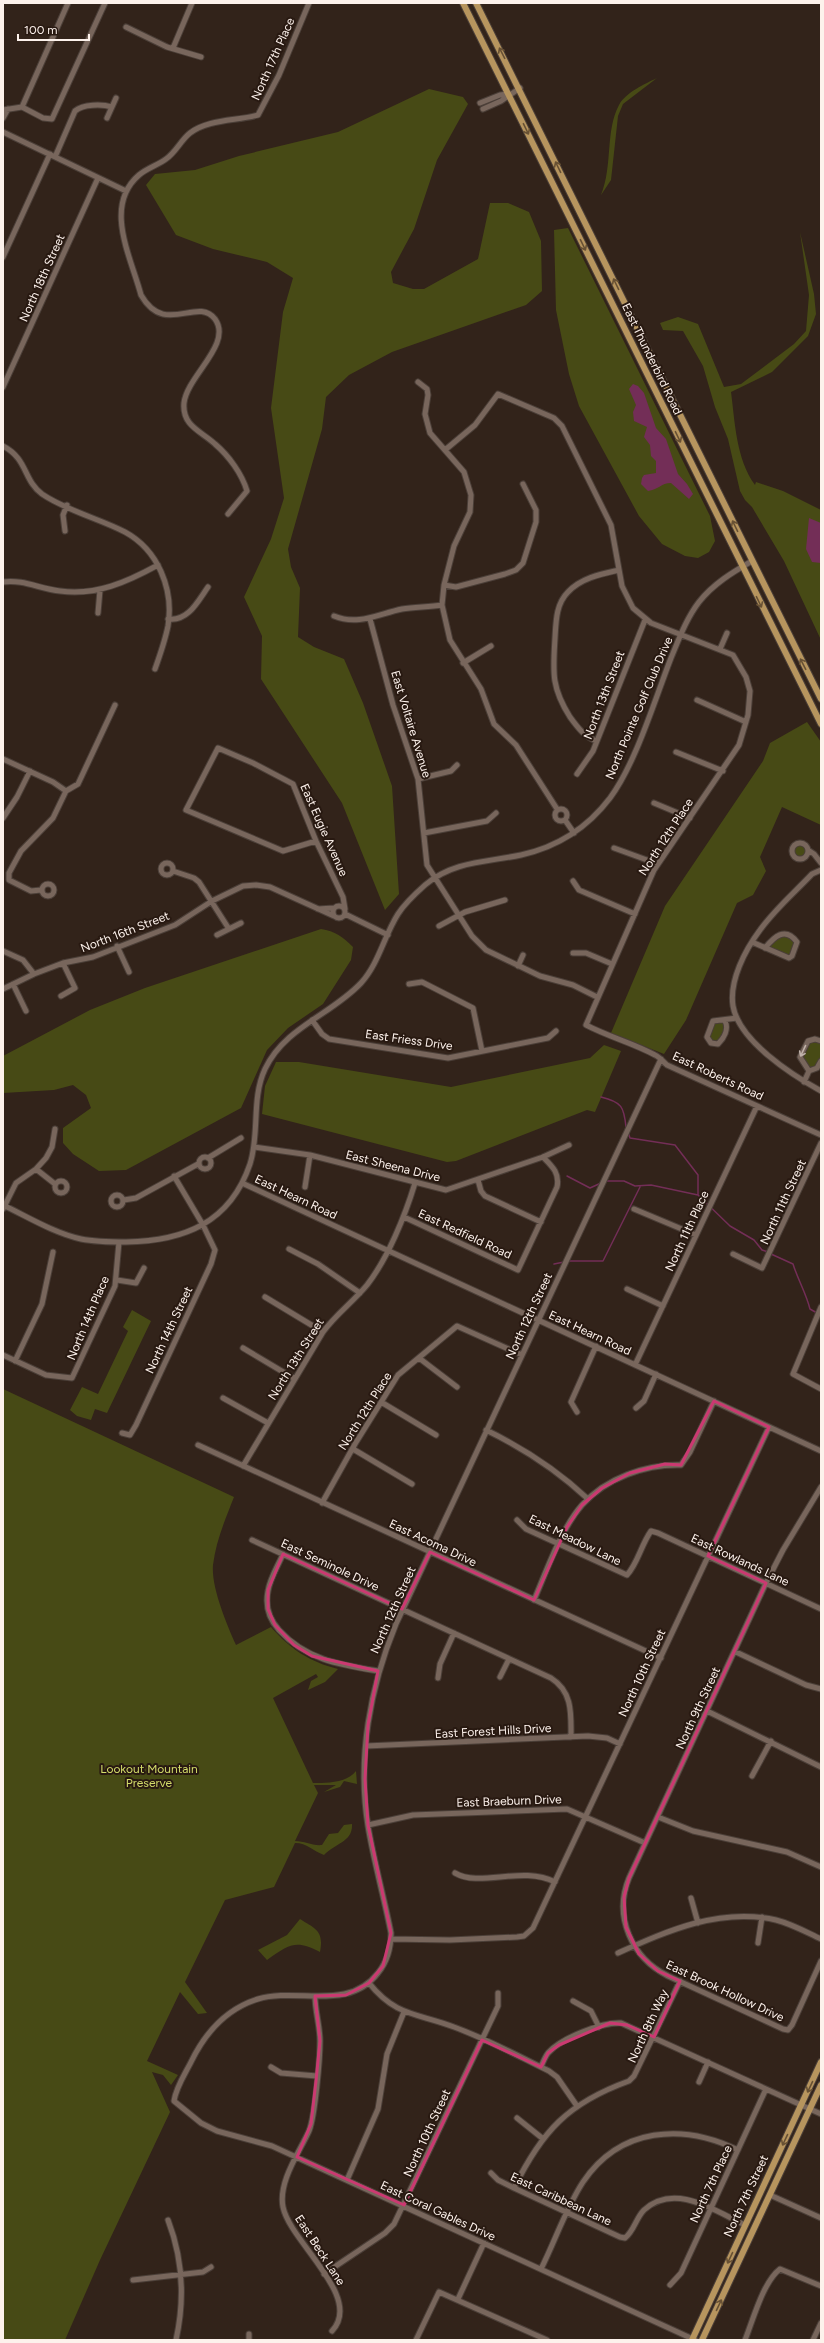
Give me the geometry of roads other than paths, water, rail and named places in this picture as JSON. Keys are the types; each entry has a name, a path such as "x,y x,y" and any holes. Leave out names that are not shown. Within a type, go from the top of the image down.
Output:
{"main road":[{"name":"East Thunderbird Road","path":"463,3 821,724"},
{"name":"East Thunderbird Road","path":"476,3 520,88 821,699"},
{"name":"North 7th Street","path":"693,2340 821,2062"},
{"name":"North 7th Street","path":"702,2340 821,2085"}],"street":[{"path":"22,107 68,3"},
{"path":"3,118 5,110 22,107 43,118 52,119 105,3"},
{"path":"173,48 192,3"},
{"name":"North 17th Place","path":"228,514 247,491 243,478 215,444 190,426 185,411 188,390 220,338 219,327 214,318 205,312 194,310 171,316 156,311 146,304 141,295 121,228 120,211 126,191 140,174 172,154 189,134 198,128 258,116 278,75 309,3"},
{"path":"126,27 173,48 201,57"},
{"path":"483,109 501,101 509,94 520,88"},
{"path":"480,103 500,95 509,94"},
{"path":"107,118 116,98"},
{"path":"55,157 74,111 79,107 105,105 112,107"},
{"path":"3,132 126,191"},
{"path":"3,257 50,154"},
{"name":"North 18th Street","path":"3,387 98,178"},
{"path":"418,382 427,390 428,395 425,414 430,433 435,441 458,463 467,478 471,503 467,519 452,552 444,585 442,604 450,640 463,663 481,689 494,724 516,745 557,809 566,811 567,816 565,820 574,834"},
{"path":"445,450 475,425 498,394 554,418 562,426 611,525 618,570 629,603 645,620 680,635 720,649 727,633"},
{"path":"3,446 18,456 36,489 43,494 135,539 150,552 158,565 167,592 168,619 155,669"},
{"path":"444,585 456,587 505,574 516,570 523,563 536,522 536,510 523,484"},
{"path":"65,532 63,515 67,506"},
{"name":"North Pointe Golf Club Drive","path":"3,1207 53,1229 82,1239 119,1242 169,1238 192,1231 203,1225 226,1207 242,1183 254,1147 256,1098 264,1071 276,1052 289,1036 345,998 361,983 375,963 398,914 422,887 455,867 473,862 522,855 542,849 574,834 600,810 624,775 680,635 702,598 718,583 752,561"},
{"path":"3,582 22,582 60,592 100,590 126,582 158,565"},
{"path":"596,742 579,730 561,703 555,688 553,671 556,618 563,597 575,586 598,576 618,570"},
{"path":"168,619 178,619 188,613 208,587"},
{"path":"98,613 100,590"},
{"path":"334,616 344,620 370,619 400,610 442,604"},
{"name":"East Voltaire Avenue","path":"370,619 393,705 418,779 424,833 425,860 435,878 477,943 486,950 540,976 573,985 597,997"},
{"name":"North 13th Street","path":"577,774 590,756 645,620"},
{"path":"463,663 491,646"},
{"name":"North 12th Place","path":"586,1025 597,997 658,864 723,771 739,745 746,722 750,691 746,677 739,662 732,655 720,649"},
{"path":"697,700 746,722"},
{"path":"41,890 31,890 9,880 9,873 21,851 57,812 60,800 66,792 78,784 115,705"},
{"name":"East Eugie Avenue","path":"316,841 283,851 186,810 218,748 253,763 293,784 316,841 341,895 345,912"},
{"path":"676,752 723,771"},
{"path":"3,759 53,782 66,792"},
{"path":"418,779 451,771 457,766"},
{"path":"3,818 17,797 30,771"},
{"path":"654,803 690,818"},
{"path":"557,809 554,814 555,818 560,821 565,820"},
{"path":"424,833 488,821 496,813"},
{"path":"614,848 658,864"},
{"path":"808,850 814,854 821,863"},
{"path":"821,870 812,874 787,900 752,942 733,984 733,1007 737,1018 764,1051 804,1082 821,1091"},
{"path":"173,871 194,878 200,882 229,929"},
{"path":"573,881 579,890 635,914"},
{"name":"North 16th Street","path":"3,989 34,974 63,963 93,957 175,925 212,901 243,886 256,885 270,887 334,916"},
{"name":"East Eugie Avenue","path":"335,907 341,895"},
{"path":"439,926 458,915 505,900"},
{"path":"345,912 340,918 334,916 335,907 342,906 345,912 388,935"},
{"name":"North 16th Street","path":"318,909 335,907"},
{"path":"217,935 241,923"},
{"path":"752,942 765,948 788,958 792,956 797,942 787,935 780,934 775,936 765,948"},
{"path":"118,946 129,972"},
{"path":"3,951 23,960 34,974"},
{"path":"573,953 586,953 612,964"},
{"path":"518,966 523,955"},
{"path":"61,996 75,988 63,963"},
{"path":"409,984 422,982 473,1008 482,1051"},
{"path":"12,984 26,1011"},
{"path":"725,1021 726,1030 722,1038 718,1044 711,1043 707,1037 713,1021 720,1019 725,1021 737,1018"},
{"name":"East Friess Drive","path":"312,1020 322,1034 329,1039 448,1058 548,1038 556,1031"},
{"name":"East Roberts Road","path":"586,1025 610,1037 630,1042 661,1059 667,1065 821,1135"},
{"path":"809,1072 800,1057 808,1041 815,1039 821,1042"},
{"name":"North 12th Street","path":"174,2101 199,2045 224,2017 250,2002 274,1995 346,1995 369,1983 383,1966 391,1938 368,1825 364,1765 372,1698 378,1671 402,1610 661,1059"},
{"path":"804,1082 809,1072 816,1068 821,1061"},
{"name":"North 11th Place","path":"635,1365 756,1106"},
{"path":"3,1207 16,1183 36,1169 46,1158 52,1147 55,1129"},
{"path":"124,1200 136,1198 198,1164 200,1158 208,1158 241,1138"},
{"name":"North 11th Street","path":"733,1254 762,1268 821,1143"},
{"name":"East Sheena Drive","path":"254,1147 310,1155 446,1190 543,1157 569,1145"},
{"path":"305,1187 310,1155"},
{"path":"478,1180 481,1191 491,1200 541,1222 558,1181 554,1168 543,1157"},
{"path":"198,1164 202,1169 209,1168 211,1162 208,1158"},
{"path":"36,1169 55,1184"},
{"path":"174,1176 203,1225"},
{"name":"East Hearn Road","path":"242,1183 821,1451"},
{"name":"North 13th Street","path":"243,1466 323,1332 338,1313 360,1293 372,1277 404,1217 415,1183"},
{"path":"634,1209 696,1235"},
{"name":"East Redfield Road","path":"404,1217 518,1270 541,1222"},
{"name":"North 14th Street","path":"122,1433 130,1435 136,1425 211,1264 215,1250 203,1225"},
{"name":"North 14th Place","path":"15,1361 46,1375 72,1378 104,1312 116,1280 119,1242"},
{"path":"289,1249 318,1264 360,1293"},
{"path":"3,1355 15,1361 42,1304 53,1252"},
{"path":"116,1280 136,1283 144,1268"},
{"path":"627,1289 663,1306"},
{"path":"265,1297 323,1332"},
{"path":"821,1307 793,1374 821,1389"},
{"name":"North 12th Place","path":"322,1503 353,1448 398,1375 457,1326 522,1355"},
{"path":"578,1412 570,1402 596,1346"},
{"path":"243,1348 295,1379"},
{"path":"419,1358 457,1387"},
{"path":"636,1408 644,1401 656,1374"},
{"path":"223,1398 268,1423"},
{"path":"534,1600 573,1518 588,1499 602,1488 630,1473 665,1464 681,1465 690,1452 714,1401"},
{"path":"381,1402 436,1435"},
{"name":"North 10th Street","path":"391,1938 450,1940 517,1937 524,1936 533,1928 769,1427"},
{"path":"486,1430 516,1444 544,1462 588,1499"},
{"name":"East Acoma Drive","path":"198,1445 661,1658"},
{"path":"353,1448 412,1484"},
{"name":"North 9th Street","path":"634,1946 626,1927 624,1897 627,1884 736,1652 766,1583 783,1550 821,1487"},
{"name":"East Meadow Lane","path":"517,1520 526,1529 627,1575"},
{"name":"East Rowlands Lane","path":"627,1575 651,1531 821,1609"},
{"name":"East Seminole Drive","path":"252,1540 551,1678 562,1686 567,1693 570,1705 571,1737"},
{"path":"283,1554 268,1590 268,1609 275,1625 294,1645 312,1656 344,1665 378,1671"},
{"path":"438,1678 440,1664 454,1633"},
{"path":"736,1652 806,1685 821,1689"},
{"path":"500,1677 509,1658"},
{"path":"707,1711 771,1741 821,1767"},
{"name":"East Forest Hills Drive","path":"366,1746 599,1736 620,1744"},
{"path":"752,1776 771,1741"},
{"name":"East Braeburn Drive","path":"368,1825 413,1815 479,1811 568,1809 645,1843"},
{"path":"658,1817 693,1831 786,1852 821,1867"},
{"path":"455,1874 466,1878 534,1875 555,1882"},
{"path":"691,1898 698,1923"},
{"path":"618,1953 667,1931 698,1923 738,1916 762,1917 786,1923 821,1939"},
{"path":"758,1943 762,1917"},
{"name":"East Brook Hollow Drive","path":"634,1946 651,1966 680,1981 788,2030 821,1961"},
{"name":"North 8th Way","path":"514,2188 529,2158 542,2138 555,2124 577,2106 634,2076 680,1981"},
{"path":"369,1983 384,1999 404,2012 455,2027 541,2067 557,2077 577,2106"},
{"name":"North 10th Street","path":"324,2274 391,2228 404,2205 498,2006 498,1993"},
{"path":"297,2157 311,2124 317,2076 320,2041 315,1996"},
{"path":"573,2001 591,2011 599,2026"},
{"path":"347,2180 378,2109 387,2054 404,2012"},
{"path":"541,2067 552,2050 599,2026 610,2023 621,2023 821,2114"},
{"path":"699,2082 708,2062"},
{"path":"271,2067 281,2073 317,2076"},
{"name":"North 7th Place","path":"670,2285 681,2272 766,2089"},
{"name":"East Coral Gables Drive","path":"174,2101 201,2123 212,2129 264,2142 404,2205 693,2340"},
{"path":"517,2118 542,2138"},
{"path":"541,2269 580,2188 590,2173 608,2156 638,2140 660,2134 685,2133 712,2138 738,2150"},
{"name":"East Beck Lane","path":"297,2157 284,2187 283,2209 288,2221 336,2294 340,2311 338,2324 332,2331"},
{"name":"East Caribbean Lane","path":"491,2173 498,2180 514,2188 625,2238 629,2235 636,2220 644,2210 660,2201 671,2198 686,2198 710,2208"},
{"path":"770,2195 821,2218"},
{"path":"710,2208 745,2225"},
{"path":"168,2220 176,2244 182,2274 182,2305 176,2340"},
{"path":"458,2299 484,2243"},
{"path":"133,2280 203,2272 211,2267"},
{"path":"745,2340 763,2295 775,2273 780,2269 821,2286"},
{"path":"416,2340 439,2292 458,2299 547,2340"},
{"path":"813,2340 821,2323"},
{"path":"249,2334 249,2340"}],"waterway":[{"path":"601,1097 618,1103 621,1106 626,1127"},
{"path":"628,1132 630,1138 675,1145 698,1175 698,1195 730,1226 754,1240 762,1250 768,1252"},
{"path":"567,1176 590,1188 601,1183"},
{"path":"606,1181 624,1181 635,1186 651,1185 698,1195"},
{"path":"567,1261 603,1261 640,1187"},
{"path":"771,1254 793,1264 810,1309 817,1313"},
{"path":"554,1264 564,1262"}],"park label":[{"name":"Lookout Mountain Preserve","path":"149,1776"}]}
